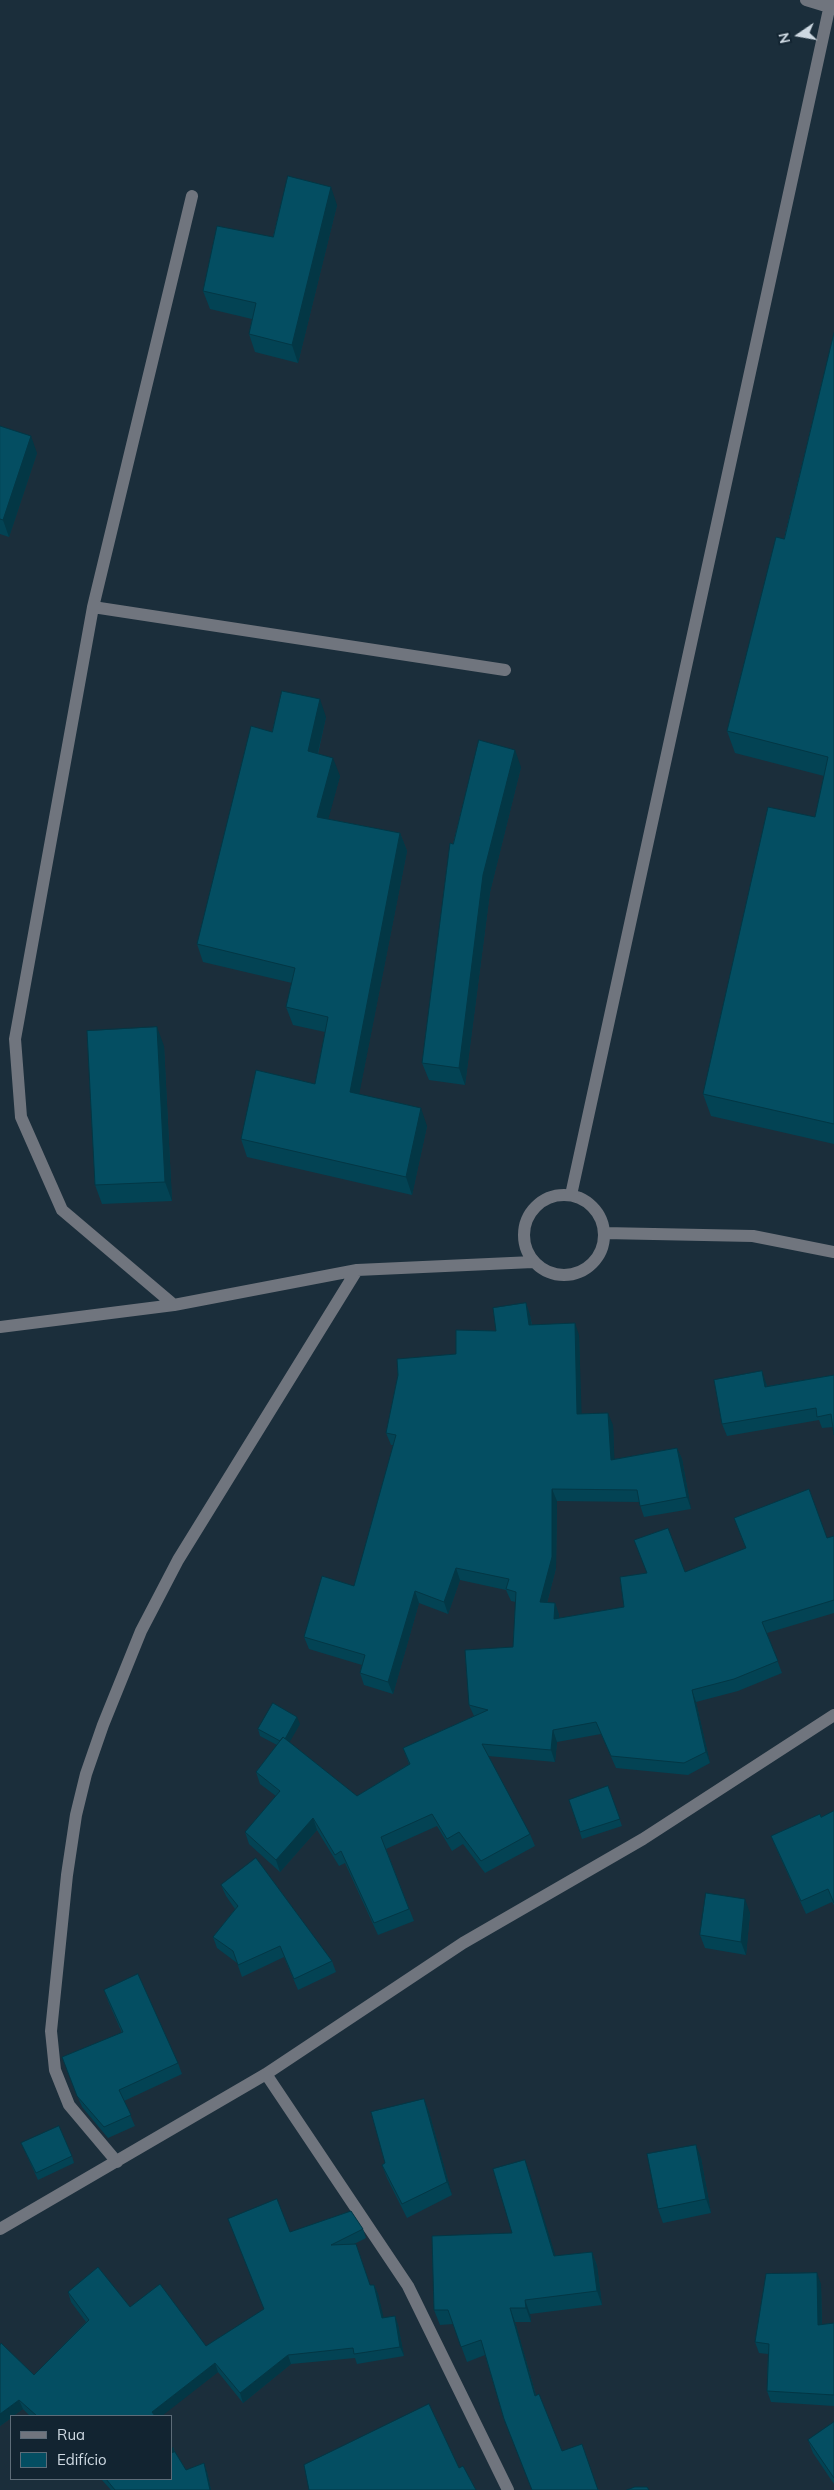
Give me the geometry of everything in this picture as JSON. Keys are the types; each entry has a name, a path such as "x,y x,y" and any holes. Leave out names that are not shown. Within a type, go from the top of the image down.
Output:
{"street":[{"path":"571,1195 830,4 806,0"},
{"path":"174,1305 62,1210 20,1117 15,1039 93,607 192,196"},
{"path":"93,607 505,670"},
{"path":"571,1195 584,1199 594,1208 602,1220 604,1233 602,1250 593,1264 579,1273 562,1276 546,1272 533,1262 522,1240 528,1215 546,1198 571,1195"},
{"path":"604,1233 753,1236 834,1252"},
{"path":"0,1327 174,1305 358,1270 533,1262"},
{"path":"117,2162 69,2105 55,2070 51,2031 67,1875 76,1815 86,1774 102,1725 141,1631 178,1560 358,1270"},
{"path":"1,2226 117,2162 266,2074 463,1943 643,1839 834,1716"},
{"path":"266,2074 408,2286 508,2490"}],"building":[{"path":"288,176 331,187 292,345 249,334 256,303 203,291 217,226 273,237"},
{"path":"834,333 834,1124 703,1094 768,807 815,817 828,757 727,731 776,537 784,539"},
{"path":"0,426 31,436 3,520 0,519"},
{"path":"282,691 320,699 308,751 333,758 317,817 400,833 350,1092 421,1108 406,1177 241,1139 256,1070 315,1084 328,1017 286,1007 295,968 197,944 251,726 272,732"},
{"path":"479,740 515,750 483,875 459,1068 422,1063 450,843 453,844"},
{"path":"157,1027 165,1182 95,1185 87,1031"},
{"path":"526,1303 529,1325 575,1323 577,1414 608,1413 611,1460 677,1448 687,1497 640,1506 637,1490 552,1489 552,1557 540,1602 555,1603 554,1619 624,1607 620,1577 647,1573 634,1540 668,1528 685,1572 746,1548 734,1518 809,1489 827,1538 834,1536 834,1600 762,1622 778,1661 734,1679 692,1690 706,1752 684,1763 611,1756 596,1722 553,1730 551,1750 482,1744 530,1834 481,1861 459,1832 447,1839 432,1814 381,1837 409,1909 374,1923 341,1851 335,1855 313,1818 276,1860 245,1832 280,1791 256,1772 283,1737 357,1796 410,1764 403,1748 488,1710 469,1705 465,1650 513,1647 516,1592 506,1589 509,1579 456,1568 444,1602 415,1591 388,1682 360,1673 365,1655 304,1637 322,1576 354,1586 396,1435 386,1433 398,1375 397,1359 456,1354 456,1330 496,1331 493,1308"},
{"path":"762,1371 765,1387 834,1375 834,1435 831,1414 817,1417 816,1408 722,1424 714,1380"},
{"path":"273,1703 297,1717 285,1739 283,1737 280,1741 258,1729"},
{"path":"608,1786 620,1819 580,1832 569,1800"},
{"path":"834,1811 834,1903 828,1889 801,1901 771,1836 820,1814 821,1817"},
{"path":"256,1858 332,1961 294,1979 280,1946 238,1965 233,1951 213,1937 238,1906 221,1885"},
{"path":"706,1893 745,1899 741,1942 700,1935"},
{"path":"138,1974 178,2063 119,2090 131,2115 104,2127 77,2096 62,2057 123,2032 104,1990"},
{"path":"424,2099 447,2182 402,2204 382,2165 385,2163 371,2112"},
{"path":"59,2126 72,2156 36,2173 21,2143"},
{"path":"696,2145 706,2199 658,2209 647,2154"},
{"path":"525,2160 554,2256 592,2252 597,2291 525,2300 526,2308 510,2308 535,2396 539,2394 562,2451 582,2444 598,2490 532,2490 504,2419 481,2340 461,2347 448,2310 434,2310 432,2236 512,2233 493,2169"},
{"path":"277,2199 290,2232 351,2211 363,2229 331,2245 356,2244 370,2285 374,2285 382,2318 395,2316 400,2347 354,2354 353,2348 288,2355 240,2393 215,2363 152,2412 154,2415 36,2415 19,2400 0,2414 1,2343 34,2375 89,2320 68,2292 98,2267 130,2307 160,2284 206,2346 264,2309 228,2219"},
{"path":"817,2273 818,2325 834,2323 834,2395 767,2391 769,2344 755,2342 766,2274"},
{"path":"429,2404 459,2468 463,2466 476,2490 309,2490 304,2465"},
{"path":"834,2422 834,2478 808,2440"},
{"path":"175,2452 186,2470 204,2463 210,2490 115,2490 107,2480 172,2480 172,2453"},
{"path":"635,2487 647,2487 649,2490 627,2490"}]}
